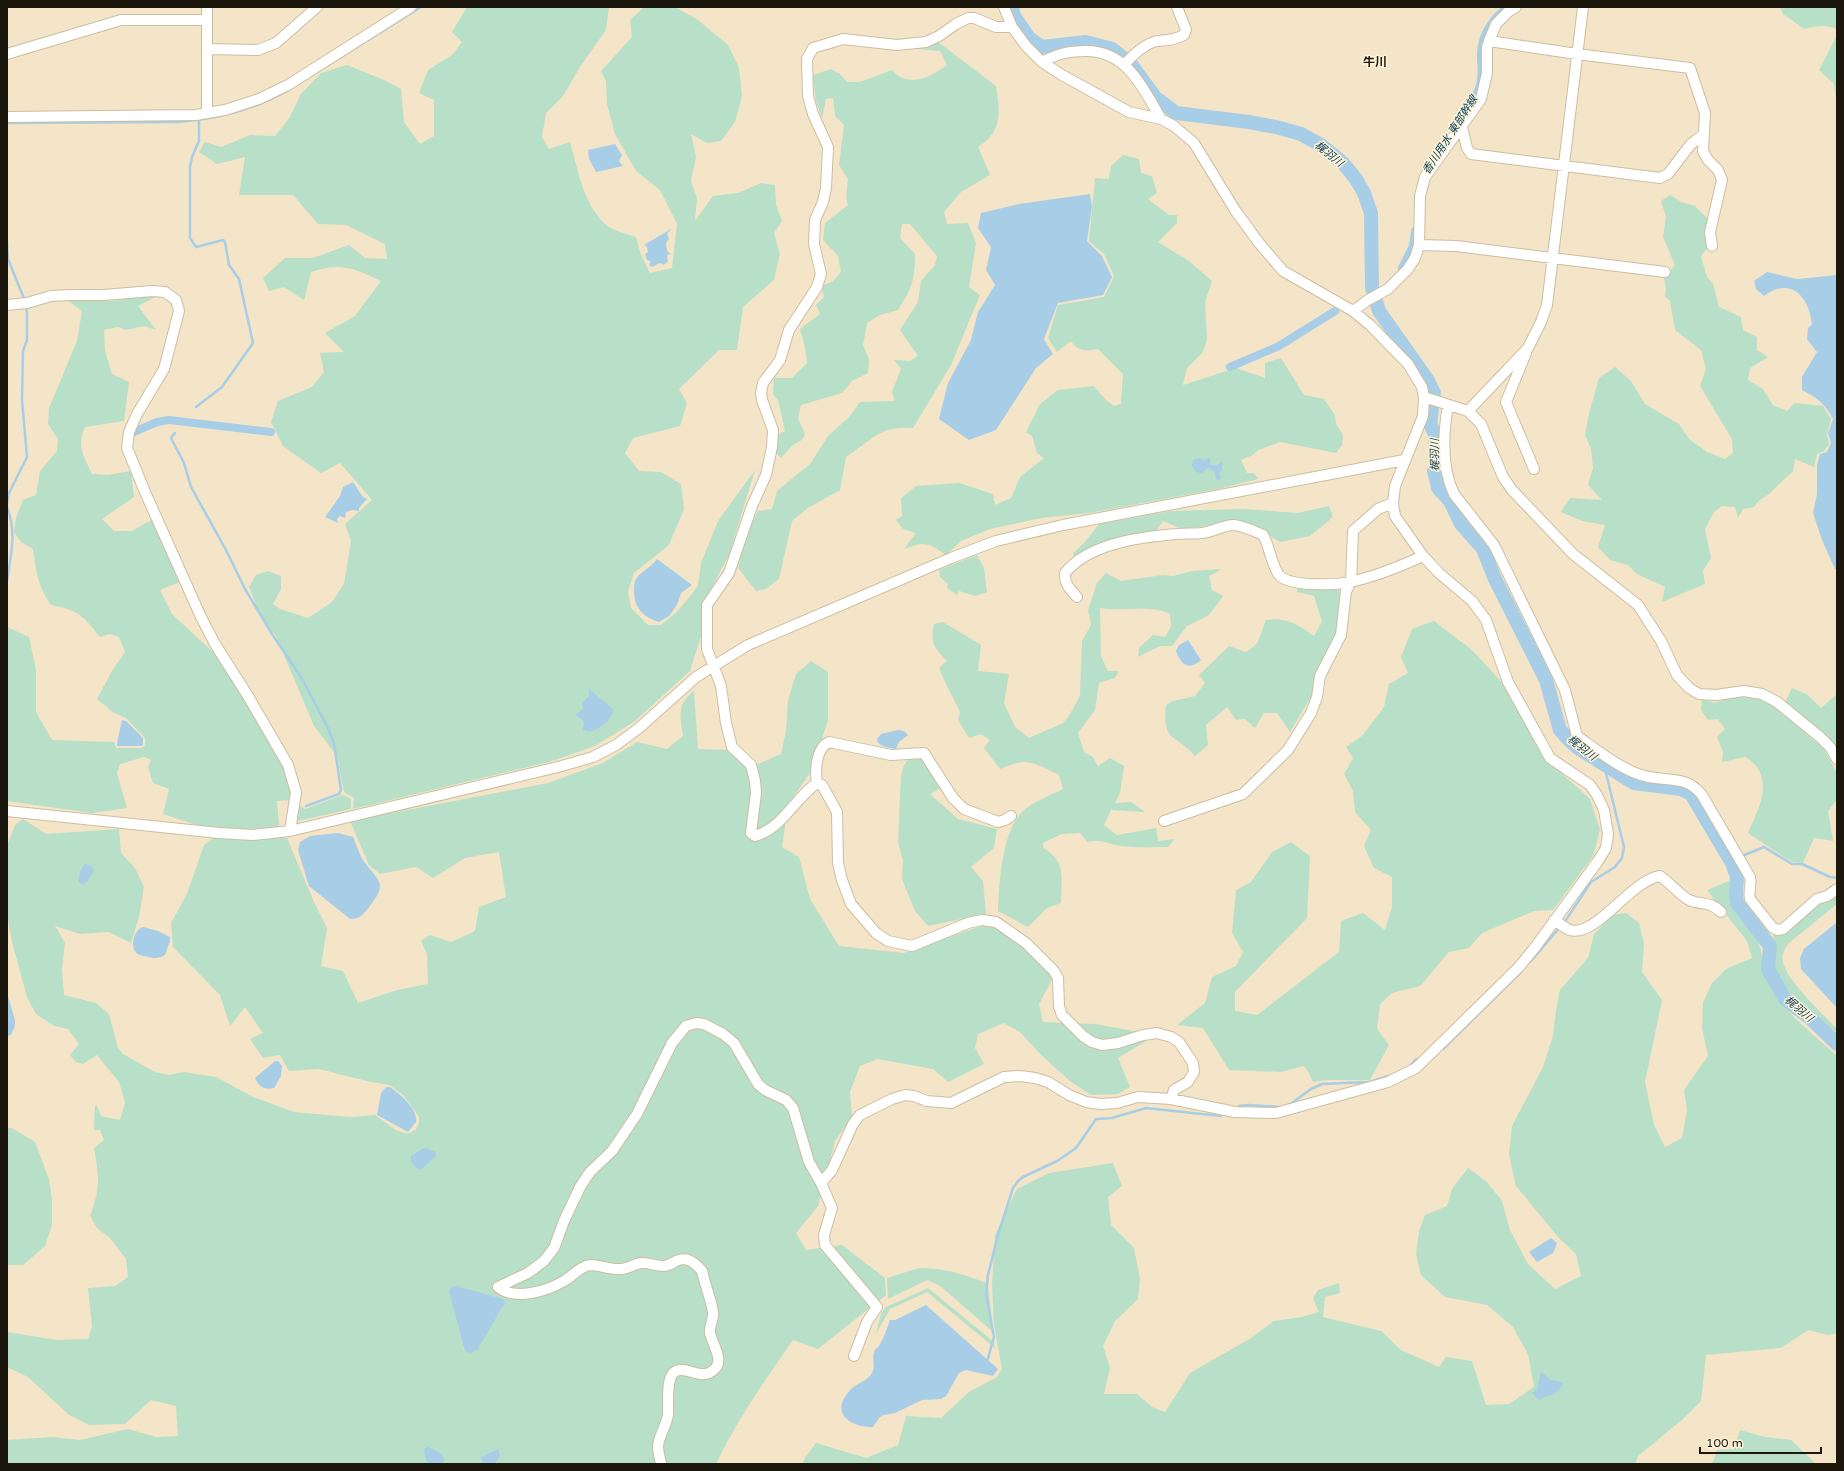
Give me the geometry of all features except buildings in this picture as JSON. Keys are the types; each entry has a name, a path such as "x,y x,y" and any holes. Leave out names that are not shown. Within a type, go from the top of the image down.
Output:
{"street":[{"path":"207,7 207,113"},
{"path":"207,49 258,50 264,48 276,43 317,7"},
{"path":"7,117 196,114 225,110 259,99 288,85 411,7"},
{"path":"1004,7 1012,27 1026,46 1042,62 1062,75 1129,112 1161,119 1174,126 1194,142 1235,210 1259,243 1283,271 1353,310 1370,325 1408,364 1428,399 1468,411 1480,424 1503,477 1512,490 1573,554 1638,605 1661,641 1677,675 1689,688 1699,694 1716,695 1744,690 1762,694 1777,702 1820,737 1830,747 1837,759"},
{"path":"1125,64 1135,54 1155,42 1173,40 1184,35 1186,30 1177,7"},
{"path":"1353,310 1368,300 1388,290 1408,269 1415,258 1419,245 1420,196 1425,178 1481,99 1487,73 1487,47 1489,41 1496,24 1508,12 1516,7"},
{"path":"1534,469 1506,402 1528,348 1542,322 1547,305 1583,7"},
{"path":"1011,816 998,822 964,809 953,798 924,754 891,755 829,742 821,749 816,771 817,783 772,828 754,836 751,833 756,793 751,765 732,747 726,723 721,686 712,667 706,649 707,605 730,574 752,506 766,475 772,447 773,430 761,393 763,383 780,360 789,330 817,287 821,274 814,244 815,220 823,202 826,188 828,147 813,114 808,96 807,59 814,48 843,39 897,45 926,42 939,36 956,24 968,18 974,18 996,27 1012,27"},
{"path":"7,54 121,20 207,20"},
{"path":"1489,41 1690,68 1705,113 1703,151 1708,160 1718,170 1722,180 1716,197 1710,232 1712,246"},
{"path":"1042,62 1058,54 1099,51 1112,56 1125,64 1139,82 1161,119"},
{"path":"1462,127 1467,148 1471,154 1660,178 1668,174 1691,144 1704,134"},
{"path":"1419,245 1456,246 1665,272"},
{"path":"7,305 25,303 51,296 70,294 103,295 153,291 165,292 176,300 179,311 164,369 137,414 130,432 128,448 145,492 201,618 288,765 296,792 290,831"},
{"path":"1468,411 1528,348"},
{"path":"821,1183 832,1170 853,1124 860,1115 892,1099 905,1095 914,1096 927,1101 951,1103 993,1081 1004,1077 1020,1076 1035,1078 1048,1082 1069,1095 1086,1102 1101,1104 1117,1103 1138,1097 1171,1099 1235,1112 1276,1113 1394,1080 1416,1068 1441,1045 1559,923 1606,848 1608,834 1604,810 1590,785 1550,758 1541,744 1508,682 1492,633 1479,609 1439,573 1423,556 1395,516 1393,503 1395,486 1428,399"},
{"path":"1447,405 1444,444 1450,486 1454,494 1494,545 1565,690 1577,736 1636,774 1679,780 1695,787 1702,795 1747,872 1752,884 1749,896 1750,900 1773,928 1778,930 1783,929 1818,899 1827,896 1837,889"},
{"path":"7,811 219,833 253,835 290,831 558,767 592,757 616,745 639,728 696,677 748,645 951,558 996,541 1063,525 1404,460"},
{"path":"1164,821 1243,794 1288,750 1311,713 1317,697 1320,676 1341,635 1346,591 1351,582 1353,532 1378,509 1393,503"},
{"path":"1077,597 1067,586 1064,579 1065,573 1079,558 1096,550 1126,541 1178,534 1202,533 1234,525 1263,535 1279,575 1285,580 1305,584 1351,582 1406,564 1423,556"},
{"path":"817,783 822,785 837,812 838,864 851,904 876,933 888,941 912,946 968,923 982,920 996,922 1026,943 1054,971 1058,978 1059,1007 1062,1015 1088,1039 1102,1045 1118,1043 1143,1035 1157,1033 1171,1037 1180,1042 1192,1063 1194,1072 1188,1082 1174,1090 1171,1099"},
{"path":"1559,923 1570,930 1579,931 1586,928 1595,923 1640,884 1652,877 1660,876 1669,882 1688,900 1710,903 1721,912"},
{"path":"661,1464 658,1446 668,1416 669,1381 675,1371 681,1370 700,1375 708,1373 713,1370 719,1361 719,1356 710,1334 713,1314 702,1271 698,1266 692,1260 686,1259 679,1260 667,1266 639,1263 620,1270 590,1265 584,1267 565,1281 551,1288 523,1294 504,1292 498,1287 528,1273 544,1260 554,1248 564,1221 580,1187 590,1172 612,1151 637,1114 672,1043 686,1026 696,1023 704,1024 723,1034 734,1043 758,1084 765,1090 786,1100 793,1108 809,1162 821,1183 832,1208 824,1235 826,1244 877,1307 867,1322 854,1356"}],"green space":[{"path":"467,7 609,7 606,30 580,67 563,96 546,113 542,137 549,149 570,142 582,186 591,206 605,224 620,232 636,237 641,255 650,273 672,268 677,224 660,190 636,171 615,134 607,104 606,81 601,71 632,37 630,20 644,7 675,7 698,20 728,45 739,68 742,96 735,122 721,141 707,143 691,134 696,157 691,181 697,198 695,221 713,196 738,193 761,183 775,185 776,205 782,221 774,233 780,254 774,280 743,307 737,350 719,350 679,389 687,403 680,426 633,438 625,453 639,471 661,472 681,484 684,509 669,545 634,573 628,591 631,608 648,625 661,625 678,611 698,586 701,563 718,521 755,470 729,555 703,604 703,630 690,671 635,721 595,746 549,762 353,809 354,798 344,792 337,756 314,726 276,636 260,615 249,587 256,575 268,571 281,576 281,589 273,604 280,609 308,618 332,602 344,584 351,541 345,524 372,500 340,463 321,473 283,446 271,422 278,401 312,387 324,372 320,353 344,352 325,333 355,316 381,281 347,268 330,267 321,269 311,272 304,300 284,287 269,291 263,278 285,258 313,258 349,245 365,258 387,259 385,244 346,225 318,224 293,195 239,195 245,157 217,164 199,152 205,142 221,147 250,135 275,136 290,117 301,94 321,73 347,65 384,80 401,89 404,122 420,144 434,136 434,100 419,93 428,70 452,55 462,42 452,32"},
{"path":"1780,7 1837,7 1837,29 1829,26 1820,26 1804,29 1783,14"},
{"path":"1837,35 1837,106 1834,84 1819,70"},
{"path":"938,42 996,86 999,112 996,127 986,141 978,147 990,175 961,192 944,212 947,224 968,223 976,243 969,287 980,295 951,365 913,428 892,429 876,435 846,457 840,490 808,508 792,521 779,579 766,589 756,591 738,568 746,536 758,511 772,509 777,491 810,464 828,436 849,417 860,402 895,401 892,392 901,369 894,360 910,361 918,356 900,330 918,302 921,281 935,265 937,256 910,224 902,224 900,238 915,254 912,284 907,296 898,310 880,315 867,323 863,345 869,359 868,373 852,381 842,393 801,405 798,418 805,434 803,439 792,446 781,458 774,451 778,435 785,431 778,400 773,394 774,378 792,378 807,363 805,347 800,329 820,314 816,305 824,297 821,286 832,282 841,272 838,256 823,240 825,223 848,205 846,198 848,179 839,165 844,125 835,116 833,98 826,99 822,118 816,101 813,75 831,69 840,74 847,82 860,82 892,70 899,76 909,80 921,79 932,75 947,65 940,51 916,49"},
{"path":"1123,155 1139,159 1141,173 1152,176 1157,193 1148,199 1169,215 1177,215 1177,223 1158,242 1189,261 1212,281 1205,302 1207,339 1203,352 1187,368 1183,385 1236,368 1265,378 1265,363 1281,358 1304,395 1324,399 1335,415 1336,424 1343,435 1342,445 1336,453 1280,442 1258,450 1253,455 1241,460 1247,473 1254,473 1258,479 1218,489 1089,513 1041,518 990,529 961,541 946,555 935,547 926,544 904,549 916,533 903,529 896,520 902,516 901,498 916,486 959,483 993,494 995,505 1011,498 1020,477 1044,458 1037,453 1032,436 1026,432 1040,404 1058,390 1094,386 1106,400 1114,406 1121,404 1123,374 1098,349 1079,349 1071,341 1057,352 1048,338 1058,305 1104,297 1114,276 1104,254 1089,241 1095,178 1109,179 1111,166"},
{"path":"1670,195 1681,202 1695,206 1708,219 1709,246 1701,256 1707,277 1713,284 1719,307 1741,317 1743,330 1757,337 1757,350 1768,357 1750,368 1748,380 1763,389 1773,405 1787,411 1795,403 1823,406 1831,419 1827,434 1829,444 1824,451 1817,454 1814,467 1795,459 1793,472 1754,507 1743,509 1738,518 1735,507 1722,506 1714,512 1705,529 1711,558 1703,571 1705,584 1662,602 1665,587 1637,574 1628,565 1610,560 1598,547 1605,525 1582,521 1561,512 1570,498 1602,500 1588,485 1593,468 1591,449 1585,435 1589,413 1599,378 1615,367 1631,381 1645,404 1679,424 1689,439 1707,452 1725,459 1733,453 1732,439 1700,386 1706,369 1701,350 1675,330 1670,301 1665,297 1666,289 1664,278 1675,265 1663,237 1666,217 1661,201"},
{"path":"161,294 138,306 156,330 144,326 126,330 118,327 104,330 105,351 112,374 129,382 124,421 85,427 81,440 82,451 92,474 108,475 131,471 134,497 102,519 114,531 132,531 153,519 180,582 160,590 172,614 214,653 228,670 281,760 293,792 291,800 277,801 279,827 247,829 200,826 163,814 169,789 153,783 148,767 151,760 144,757 120,764 117,773 127,808 92,813 7,801 7,627 29,637 36,670 36,712 52,740 114,742 116,748 141,748 145,745 145,738 126,718 114,713 97,699 112,671 125,652 119,637 110,634 100,637 80,615 68,609 51,605 38,578 33,549 21,542 14,532 16,518 23,500 36,495 40,471 57,451 58,439 48,424 49,408 77,341 82,311 67,300 112,301"},
{"path":"1329,506 1333,517 1310,536 1280,542 1261,530 1239,522 1182,529 1163,521 1153,535 1075,558 1073,553 1084,543 1099,524 1171,511 1243,509 1298,513"},
{"path":"977,555 984,568 987,592 975,596 959,591 957,595 947,588 948,584 940,577 939,570"},
{"path":"1222,569 1209,576 1212,590 1223,596 1209,615 1187,626 1172,646 1160,646 1138,657 1139,648 1153,635 1165,637 1171,626 1170,614 1154,609 1100,608 1101,656 1108,671 1119,671 1115,678 1099,683 1095,710 1078,733 1084,752 1093,757 1098,766 1110,758 1124,766 1120,793 1115,803 1131,802 1145,812 1111,810 1104,825 1117,835 1156,828 1158,841 1175,839 1168,847 1133,847 1101,841 1087,842 1080,833 1062,834 1043,843 1043,848 1051,853 1056,859 1061,871 1061,903 1047,908 1028,927 998,911 999,887 1003,859 1010,833 1015,822 1021,813 1031,805 1063,789 1059,775 1036,764 1024,762 1000,769 984,748 990,740 981,734 969,738 958,720 960,712 943,679 939,667 947,661 934,645 934,624 943,622 981,645 978,671 1009,674 1004,703 1015,727 1029,738 1063,723 1080,696 1082,641 1091,625 1088,610 1097,583 1106,573 1121,581 1163,575 1173,576 1192,571"},
{"path":"1298,586 1339,588 1340,616 1338,634 1319,674 1312,695 1290,732 1277,713 1264,713 1255,728 1245,719 1236,720 1227,707 1206,725 1208,745 1195,756 1168,732 1165,717 1166,705 1173,701 1195,696 1205,683 1199,675 1229,646 1246,652 1257,644 1266,620 1273,619 1292,623 1314,636 1322,622 1314,596 1297,592"},
{"path":"1434,621 1472,650 1508,689 1546,759 1590,799 1600,830 1593,856 1553,910 1534,911 1482,933 1469,948 1449,952 1420,986 1392,993 1380,1004 1377,1029 1389,1045 1370,1080 1326,1080 1313,1082 1304,1066 1281,1072 1229,1070 1203,1028 1177,1025 1205,1003 1212,977 1236,966 1243,952 1232,933 1236,890 1251,882 1272,852 1291,842 1310,856 1307,918 1235,992 1235,1011 1257,1015 1339,952 1341,921 1363,913 1385,930 1392,907 1392,877 1374,868 1364,846 1371,830 1355,812 1353,791 1344,774 1353,758 1346,747 1362,736 1384,707 1389,684 1408,673 1401,657 1412,629"},
{"path":"811,661 828,672 828,720 812,770 788,805 782,847 799,857 810,899 839,946 904,953 987,924 1017,940 1054,976 1039,1004 1043,1022 1095,1024 1156,1035 1118,1058 1130,1087 1118,1094 1091,1095 1070,1081 1041,1055 1021,1033 1004,1023 978,1034 975,1048 984,1064 948,1082 933,1069 878,1059 860,1066 850,1092 852,1117 835,1141 818,1206 796,1233 806,1250 842,1245 885,1278 886,1295 818,1349 793,1340 742,1416 716,1464 7,1464 7,1440 52,1437 80,1440 128,1429 156,1437 178,1436 176,1406 151,1400 125,1424 89,1425 69,1415 28,1377 7,1367 7,1332 57,1340 88,1339 92,1327 88,1288 115,1286 128,1277 126,1259 110,1238 97,1228 90,1216 94,1206 98,1182 94,1148 104,1140 100,1130 94,1130 95,1106 97,1106 101,1116 120,1120 125,1103 119,1082 97,1055 83,1064 76,1062 70,1055 79,1044 68,1029 54,1026 36,1014 27,997 12,942 7,914 7,846 15,825 23,819 46,834 119,829 121,853 135,868 144,887 139,917 131,943 109,932 80,934 55,926 65,943 62,969 64,995 96,1003 109,1014 118,1048 123,1054 155,1072 169,1075 184,1072 216,1077 253,1097 294,1112 351,1117 375,1115 396,1130 408,1134 415,1130 419,1124 419,1117 404,1096 390,1085 371,1082 319,1069 289,1071 280,1055 263,1058 250,1039 263,1033 245,1007 230,1026 220,995 173,947 171,923 187,894 204,845 214,838 287,838 314,902 327,928 321,966 343,971 358,1003 397,990 428,984 427,954 421,941 430,935 451,942 475,931 479,907 506,897 499,852 465,858 433,878 416,867 380,874 369,865 350,821 548,783 603,763 637,742 667,749 683,736 680,717 682,706 688,696 694,691 698,749 731,750 756,765 781,754 786,731 788,700 796,674","holes":["449,1292 503,1307 477,1349 464,1350"]},
{"path":"1792,688 1808,695 1821,708 1837,694 1837,750 1829,738 1785,702"},
{"path":"1734,697 1758,698 1772,705 1824,749 1837,773 1837,799 1828,811 1833,841 1814,838 1803,863 1793,862 1787,859 1748,833 1763,792 1761,775 1757,767 1745,757 1722,762 1723,752 1717,737 1725,729 1718,719 1708,720 1701,710 1702,699 1714,703"},
{"path":"926,757 943,787 930,794 958,819 997,829 994,848 971,867 983,881 986,914 928,926 915,911 902,879 903,861 898,842 901,776 904,765 909,758"},
{"path":"343,795 351,799 351,809 297,821 299,805 305,809"},
{"path":"1729,881 1734,904 1758,939 1768,981 1778,1000 1800,1023 1837,1056 1837,1333 1828,1335 1808,1330 1781,1348 1706,1355 1701,1401 1683,1419 1638,1456 1635,1464 802,1464 816,1443 866,1458 898,1445 906,1416 941,1418 969,1392 997,1377 1002,1369 994,1325 992,1285 995,1235 1017,1189 1049,1173 1113,1163 1122,1186 1108,1197 1111,1225 1134,1248 1140,1279 1138,1299 1115,1321 1103,1346 1110,1368 1104,1394 1137,1394 1152,1407 1165,1412 1190,1373 1251,1338 1274,1321 1302,1317 1319,1312 1313,1298 1318,1290 1339,1283 1340,1293 1325,1297 1323,1317 1381,1331 1401,1350 1439,1367 1446,1357 1472,1361 1486,1405 1509,1404 1534,1387 1528,1354 1513,1327 1487,1305 1445,1297 1421,1275 1416,1254 1419,1231 1425,1215 1447,1206 1452,1189 1468,1168 1487,1182 1502,1201 1510,1230 1528,1264 1555,1289 1581,1276 1576,1254 1559,1238 1516,1186 1509,1155 1512,1126 1543,1067 1553,1036 1560,990 1588,958 1594,934 1613,915 1626,913 1639,923 1644,944 1642,972 1662,1000 1645,1082 1654,1125 1665,1147 1682,1138 1687,1110 1684,1090 1708,1056 1702,1028 1703,1003 1712,983 1726,969 1752,958 1747,941 1707,890"},
{"path":"1837,893 1837,904 1790,942 1784,951 1783,962 1791,978 1798,987 1837,1029 1837,1038 1789,992 1774,972 1771,961 1774,943 1773,935 1784,932 1816,903"},
{"path":"7,1128 12,1128 35,1142 49,1179 52,1200 52,1225 45,1246 23,1265 7,1265"},
{"path":"919,1268 954,1272 988,1284 993,1332 939,1285 927,1280 888,1299 887,1278"},
{"path":"928,1288 994,1342 995,1348 927,1292 890,1309 876,1334 881,1314 886,1307"},
{"path":"1740,1430 1765,1437 1791,1440 1816,1464 1712,1464 1717,1450 1734,1449"}],"water":[{"path":"615,144 622,155 619,161 623,166 596,172 589,159 588,150"},
{"path":"1090,194 1092,207 1087,241 1102,256 1112,277 1103,295 1058,303 1044,339 1053,354 1036,368 996,430 969,440 939,419 948,383 971,340 978,312 995,285 986,270 991,247 978,228 981,213 1019,204"},
{"path":"671,229 667,234 669,239 666,243 667,251 671,254 667,255 668,261 664,265 660,263 652,267 649,265 651,261 647,260 645,254 648,252 647,247 644,245"},
{"path":"1767,272 1797,279 1837,275 1837,570 1835,569 1822,540 1813,513 1817,494 1817,465 1820,454 1827,452 1831,443 1828,433 1833,419 1827,409 1820,402 1802,390 1802,377 1817,352 1807,339 1808,328 1812,324 1810,314 1807,305 1797,292 1782,288 1773,290 1764,296 1756,289 1754,281"},
{"path":"1210,457 1210,465 1216,466 1223,461 1222,470 1219,473 1221,479 1216,480 1215,472 1208,468 1202,473 1196,472 1192,466 1193,460 1199,458 1204,461"},
{"path":"353,482 363,497 367,499 359,508 359,511 352,510 346,512 345,518 340,516 337,519 338,523 325,517 340,496 343,487"},
{"path":"657,559 692,585 681,593 677,605 669,616 659,622 653,620 640,611 634,597 635,582 637,578"},
{"path":"1188,640 1201,660 1189,666 1180,660 1176,651 1179,645"},
{"path":"589,689 614,710 613,714 605,724 590,732 583,730 584,722 581,718 575,715 583,709 582,703 589,696"},
{"path":"122,720 126,721 143,738 143,745 117,746"},
{"path":"898,730 904,731 908,735 899,742 896,749 885,747 878,743 877,739 881,734"},
{"path":"338,833 353,837 363,860 379,882 379,892 375,899 363,914 356,918 350,919 309,886 298,850 300,842 310,836"},
{"path":"85,864 92,866 94,871 83,885 79,882 79,878 81,870"},
{"path":"1837,922 1837,1008 1801,969 1800,958 1804,949"},
{"path":"143,927 158,931 170,937 165,955 154,958 141,956 136,953 133,945 134,937 140,928"},
{"path":"7,993 15,1020 15,1026 11,1035 7,1036"},
{"path":"275,1061 278,1061 282,1066 281,1076 274,1088 267,1089 258,1084 255,1078"},
{"path":"386,1087 390,1087 408,1102 414,1112 416,1122 408,1132 377,1115 381,1093"},
{"path":"426,1148 435,1152 436,1156 421,1170 411,1162 411,1156"},
{"path":"1551,1238 1557,1243 1553,1253 1537,1262 1529,1252"},
{"path":"456,1286 503,1299 505,1303 478,1349 473,1352 468,1353 464,1349 449,1292 452,1287"},
{"path":"926,1305 998,1369 993,1376 966,1370 959,1373 946,1396 941,1399 922,1400 895,1413 884,1415 880,1417 873,1427 856,1424 849,1421 844,1416 842,1410 842,1404 845,1396 852,1388 869,1377 873,1371 874,1350 881,1343 890,1320 895,1320"},
{"path":"1541,1371 1550,1380 1564,1383 1558,1391 1539,1400 1532,1393 1537,1389"},
{"path":"427,1446 441,1454 445,1460 441,1464 427,1464 424,1450"},
{"path":"498,1449 500,1456 495,1463 483,1464 481,1457"}],"waterway":[{"path":"293,87 421,7"},
{"name":"梶羽川","path":"1012,7 1014,16 1029,38 1042,47 1086,42 1112,49 1130,63 1155,97 1176,113 1249,122 1301,134 1321,145 1343,163 1356,179 1364,193 1371,213 1372,288 1379,311 1427,379 1434,393 1430,424 1435,434 1436,467 1434,471 1438,488 1450,501 1461,524 1483,549 1494,577 1546,680 1560,730 1578,748 1634,783 1681,789 1691,794 1732,863 1737,877 1737,903 1770,946 1768,969 1785,999 1811,1019 1837,1044"},
{"name":"香川用水 東部幹線","path":"1464,115 1479,89 1482,74 1481,55 1483,41 1493,22 1507,7"},
{"path":"7,123 192,121 221,116 248,108 274,98 287,91"},
{"path":"196,407 222,387 253,343 239,279 229,265 225,242 223,240 196,247 190,238 190,167 192,157 199,141 199,120"},
{"name":"香川用水 東部幹線","path":"1402,268 1413,246 1415,231"},
{"path":"7,241 8,259 25,301"},
{"path":"7,504 9,493 27,457 22,400 23,351 27,340 26,306"},
{"name":"香川用水 東部幹線","path":"1230,367 1279,346 1335,311"},
{"name":"香川用水 東部幹線","path":"134,432 157,422 169,420 271,432"},
{"path":"175,433 171,438 184,463 191,487 226,550 245,589 272,634 301,677 327,726 334,743 341,790 339,794 306,806"},
{"path":"7,507 12,525 12,544 7,581"},
{"path":"1564,923 1591,882 1615,867 1622,858 1624,847 1606,773 1609,768"},
{"path":"1742,856 1764,847 1792,864 1802,864 1830,877 1837,878"},
{"path":"1531,961 1560,927"},
{"path":"1443,1049 1521,972"},
{"path":"1410,1066 1416,1059"},
{"path":"1289,1105 1311,1089 1322,1084 1369,1082 1392,1075"},
{"path":"1239,1106 1249,1105 1281,1107"},
{"path":"987,1362 994,1337 986,1293 988,1275 998,1235 1013,1188 1018,1181 1023,1177 1057,1161 1076,1148 1096,1119 1112,1118 1146,1108 1221,1116"}],"district":[{"name":"牛川","path":"1375,62"}]}
